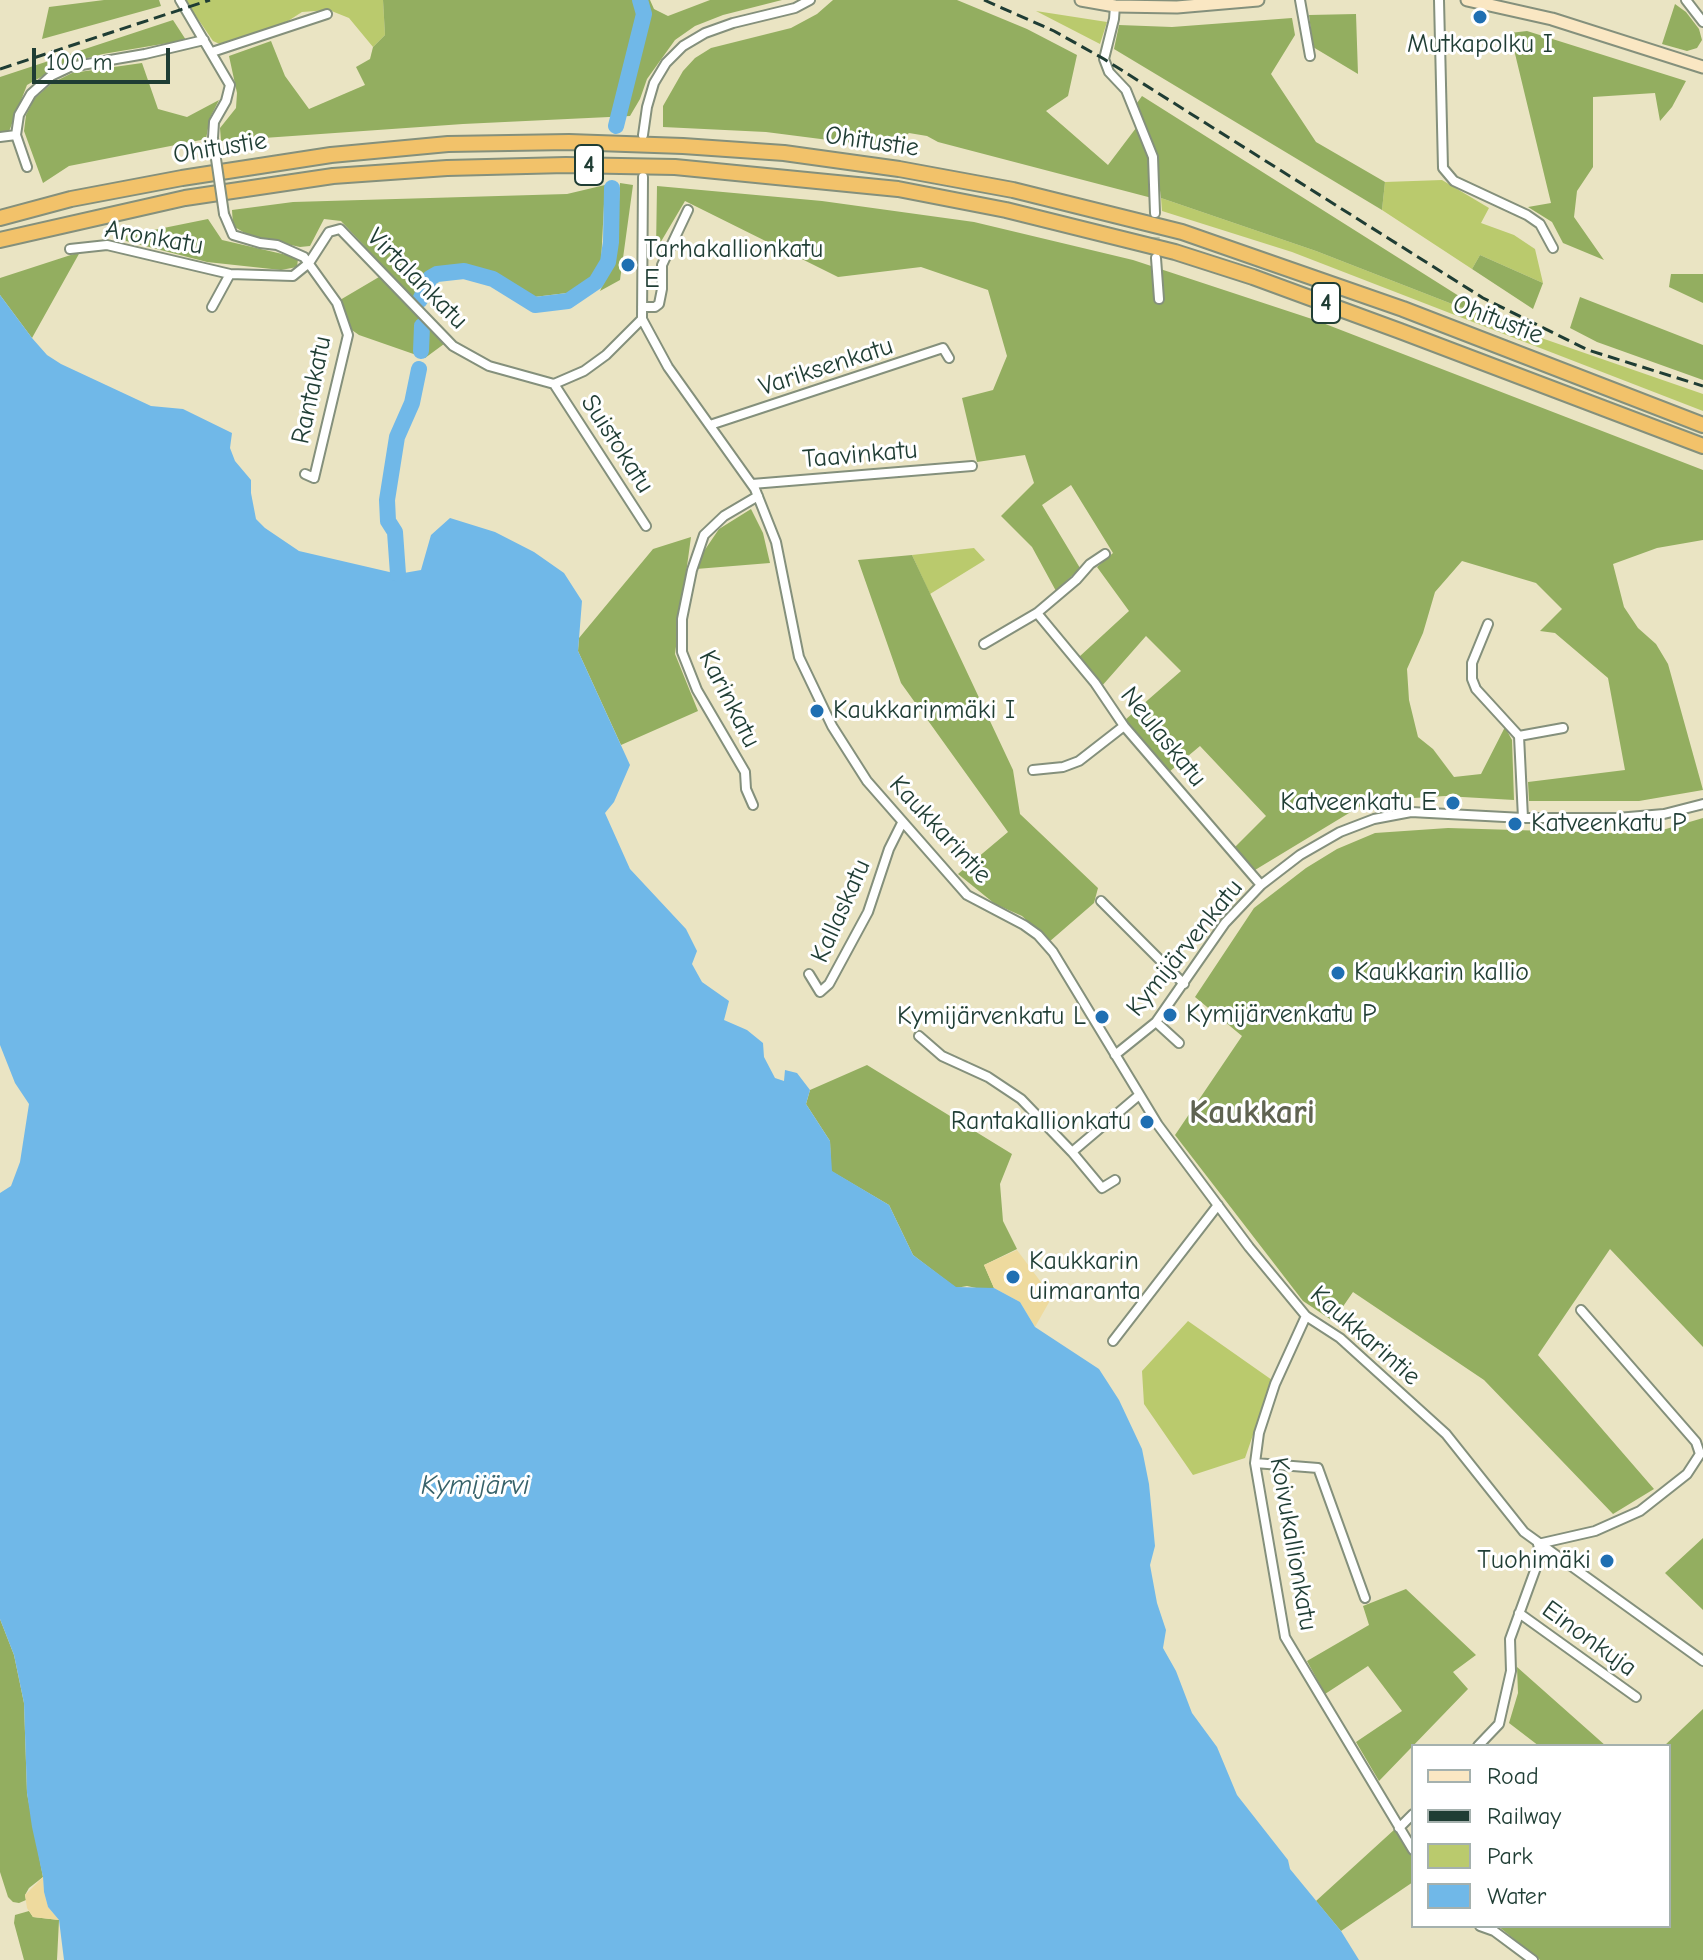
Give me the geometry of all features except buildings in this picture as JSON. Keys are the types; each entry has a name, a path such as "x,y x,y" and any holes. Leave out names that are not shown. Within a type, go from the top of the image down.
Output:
{"highway":[{"name":"Ohitustie","path":"0,218 71,199 182,178 331,155 433,145 569,142 784,153 899,169 1013,190 1182,232 1403,309 1703,425"},
{"name":"Ohitustie","path":"0,240 185,198 333,176 447,168 566,165 675,167 898,189 1006,210 1188,256 1371,320 1703,446"}],"street":[{"path":"180,0 230,85 226,101 214,122 213,138 224,214 233,235 277,245 309,263"},
{"path":"643,135 654,83 666,63 683,46 705,33 795,8 810,0"},
{"path":"1081,0 1115,6 1177,7 1258,0"},
{"path":"1300,0 1310,56"},
{"path":"1439,0 1443,168 1454,181 1540,224 1553,248"},
{"path":"1467,0 1552,19 1702,65"},
{"path":"1686,0 1703,22"},
{"path":"1115,6 1104,59 1109,72 1126,90 1153,157 1155,213"},
{"path":"212,52 327,14"},
{"path":"27,167 16,135 19,115 31,94 51,76 70,67 204,40"},
{"path":"0,137 16,135"},
{"name":"Kaukkarintie","path":"643,177 642,319 668,367 758,496 776,542 799,657 832,726 867,781 967,895 1038,935 1053,952 1138,1096 1218,1205 1306,1316 1340,1338 1446,1434 1524,1532 1703,1661"},
{"path":"642,307 659,304 662,265 688,210"},
{"name":"Virtalankatu","path":"309,263 329,232 340,229 453,346 489,366 554,384"},
{"name":"Aronkatu","path":"70,249 107,245 230,274 293,276 309,263"},
{"path":"1156,258 1159,299"},
{"name":"Rantakatu","path":"305,474 314,478 348,335 337,303 309,263"},
{"name":"Aronkatu","path":"212,307 230,274"},
{"path":"554,384 584,371 606,355 642,319"},
{"name":"Variksenkatu","path":"710,425 943,348 949,358"},
{"name":"Suistokatu","path":"554,384 646,526"},
{"name":"Taavinkatu","path":"752,484 972,466"},
{"name":"Karinkatu","path":"753,805 746,789 745,772 697,690 682,652 682,619 692,570 704,535 724,516 758,496"},
{"path":"984,644 1037,613 1105,554"},
{"name":"Neulaskatu","path":"1037,613 1095,683 1124,726 1261,885"},
{"path":"1488,624 1472,663 1472,679 1476,689 1519,736 1523,818"},
{"path":"1033,770 1063,767 1079,761 1124,726"},
{"path":"1519,736 1563,728"},
{"name":"Kymijärvenkatu","path":"1115,1055 1156,1022 1225,923 1261,885 1300,855 1340,832 1374,819 1411,812 1523,818 1617,818 1664,814 1703,804"},
{"name":"Kallaskatu","path":"809,974 820,992 829,984 868,912 889,849 902,823"},
{"path":"1101,901 1184,984"},
{"path":"1156,1022 1179,1043"},
{"path":"919,1036 942,1056 988,1077 1021,1099 1102,1188 1115,1180"},
{"path":"1072,1152 1138,1096"},
{"path":"1113,1341 1218,1205"},
{"path":"1480,1744 1499,1724 1511,1671 1510,1639 1541,1554 1538,1544 1595,1531 1640,1511 1687,1474 1700,1454 1696,1442 1581,1310"},
{"name":"Koivukallionkatu","path":"1306,1316 1275,1384 1259,1433 1255,1463 1285,1637 1411,1847"},
{"path":"1255,1463 1318,1468 1365,1598"},
{"name":"Einonkuja","path":"1519,1613 1636,1697"},
{"path":"1399,1828 1411,1816"},
{"path":"1486,1928 1533,1960"}],"green space":[{"path":"104,0 159,0 161,6 42,39 49,7"},
{"path":"185,0 383,0 385,35 373,47 349,18 329,10 302,12 288,21 224,46 213,41"},
{"path":"383,0 650,0 654,9 668,16 710,0 782,0 723,15 695,26 675,40 647,79 630,116 221,141 220,128 236,108 237,93 229,56 271,41 285,76 309,109 365,85 356,67 370,59 373,47 385,35"},
{"path":"833,0 957,0 1027,29 1077,55 1068,96 1046,111 1108,165 1136,128 1149,160 1152,198 909,133 891,148 766,132 663,127 663,106 683,71 695,58 711,48 791,28 817,14"},
{"path":"1675,4 1699,29 1702,40 1697,48 1687,51 1662,44"},
{"path":"1036,11 1107,22 1100,44"},
{"path":"1356,14 1358,74 1313,47 1309,15"},
{"path":"1292,18 1295,35 1271,74 1316,142 1385,182 1382,210 1114,49 1119,25 1172,27"},
{"path":"173,20 186,40 64,64 27,85 8,134 0,135 0,77"},
{"path":"1527,31 1686,81 1672,107 1660,121 1655,93 1593,97 1593,167 1577,191 1574,217 1604,260 1563,243 1552,222 1528,207 1551,203 1510,33"},
{"path":"142,63 158,109 187,117 219,100 210,118 206,139 69,166 43,183 24,131 26,115 34,99 52,83 72,73"},
{"path":"1142,96 1470,303 1524,332 1316,251 1161,198 1155,152 1137,103"},
{"path":"1442,180 1489,208 1481,223 1514,235 1535,249 1543,283 1480,255 1472,269 1382,210 1385,182"},
{"path":"620,183 633,185 620,280 600,291 616,256"},
{"path":"605,185 601,263 591,279 567,293 534,297 494,272 463,266 425,273 415,300 341,221 324,219 310,246 300,247 250,236 233,226 232,210 293,202 567,194"},
{"path":"657,186 822,201 974,222 1133,260 1315,320 1703,470 1703,540 1657,548 1613,564 1624,607 1638,628 1656,644 1668,664 1703,790 1639,801 1529,801 1528,782 1625,770 1608,678 1555,633 1540,631 1562,609 1536,583 1462,561 1435,592 1423,633 1407,669 1409,700 1418,737 1433,749 1454,777 1481,774 1505,727 1512,740 1514,800 1445,796 1398,799 1359,807 1255,870 1234,848 1266,816 1200,746 1169,772 1125,720 1181,671 1146,636 1101,687 1079,657 1129,611 1097,567 1113,553 1071,485 1042,505 1080,568 1056,591 1032,547 1001,516 1034,483 1025,455 977,462 962,398 993,390 1007,356 988,290 921,267 838,277 685,201 656,250"},
{"path":"1161,198 1316,251 1524,332 1703,394 1703,411 1292,252 1162,211"},
{"path":"208,219 222,240 291,256 298,259 297,267 281,270 207,262 126,241 124,236"},
{"path":"80,252 32,338 0,295 0,278"},
{"path":"1480,255 1543,283 1533,309 1472,269"},
{"path":"1671,274 1703,274 1703,303 1669,287"},
{"path":"379,277 444,344 425,358 359,335 349,328 340,300"},
{"path":"1580,297 1703,345 1703,380 1597,342 1570,328"},
{"path":"751,509 763,533 770,563 696,569 719,529"},
{"path":"691,537 675,654 698,711 621,745 578,651 579,638 653,549"},
{"path":"974,548 985,560 930,594 912,555"},
{"path":"912,555 1013,770 1020,814 1098,888 1094,903 1049,942 1022,916 995,904 958,874 1008,832 901,683 858,560"},
{"path":"1703,818 1703,1347 1610,1249 1538,1355 1654,1489 1613,1514 1484,1380 1353,1292 1333,1321 1303,1301 1175,1135 1242,1036 1195,997 1254,908 1306,868 1337,849 1375,833 1448,828 1649,834"},
{"path":"867,1065 1012,1154 1000,1184 1003,1221 1017,1249 984,1265 994,1288 956,1288 913,1255 889,1205 831,1171 830,1141 806,1104 810,1090"},
{"path":"1188,1321 1272,1380 1245,1458 1193,1475 1144,1404 1142,1371"},
{"path":"1703,1538 1703,1610 1665,1573"},
{"path":"1406,1589 1476,1655 1453,1672 1468,1689 1415,1744 1411,1744 1411,1748 1379,1781 1356,1742 1402,1711 1368,1666 1325,1694 1307,1661 1369,1625 1363,1606"},
{"path":"0,1619 14,1655 24,1703 27,1793 43,1877 29,1888 26,1900 19,1903 8,1897 0,1872"},
{"path":"1517,1667 1604,1744 1536,1744 1509,1723 1518,1693"},
{"path":"1703,1709 1703,1960 1540,1960 1500,1928 1671,1928 1671,1744 1666,1744"},
{"path":"1395,1829 1411,1854 1411,1883 1341,1931 1316,1901"},
{"path":"29,1911 33,1917 59,1920 57,1960 24,1960 14,1923 15,1915"}],"sand":[{"name":"Kaukkarin uimaranta","path":"1017,1250 1052,1297 1035,1327 1020,1302 994,1288 984,1265"},
{"path":"43,1877 48,1907 59,1920 33,1917 27,1908 25,1895"}],"water":[{"name":"Kymijärvi","path":"0,295 47,355 61,364 151,406 183,409 232,433 230,448 235,461 251,480 256,519 299,551 398,574 421,570 431,535 450,518 495,532 534,552 564,573 582,601 578,651 630,765 614,802 605,813 630,869 686,929 697,951 692,964 702,982 729,1001 724,1020 747,1030 763,1043 764,1057 775,1078 784,1081 785,1070 797,1073 810,1090 806,1104 830,1141 832,1171 889,1205 913,1255 956,1287 994,1288 1020,1302 1035,1327 1099,1369 1119,1400 1142,1449 1155,1546 1150,1565 1166,1630 1163,1648 1176,1671 1192,1713 1217,1747 1237,1795 1288,1860 1290,1869 1341,1931 1359,1960 64,1960 59,1920 48,1907 32,1827 27,1793 24,1703 14,1655 0,1619 0,1193 11,1186 20,1162 29,1104 15,1083 0,1045"}],"waterway":[{"path":"616,126 644,14 640,0"},
{"path":"420,300 430,278 437,274 464,271 493,279 535,305 568,301 596,282 608,262 612,188"},
{"path":"421,351 422,326"},
{"path":"398,574 395,532 388,521 387,500 397,437 412,403 419,369"}],"tunnel":[{"path":"1155,213 1156,249"}],"railway":[{"path":"0,69 210,0"},
{"path":"984,0 1054,31 1104,59 1483,298 1588,350 1703,386"}],"place":[{"name":"Mutkapolku I","path":"1480,17"},
{"name":"Tarhakallionkatu E","path":"628,265"},
{"name":"Kaukkarinmäki I","path":"817,711"},
{"name":"Katveenkatu E","path":"1453,803"},
{"name":"Katveenkatu P","path":"1515,824"},
{"name":"Kaukkarin kallio","path":"1338,973"},
{"name":"Kymijärvenkatu P","path":"1170,1015"},
{"name":"Kymijärvenkatu L","path":"1102,1017"},
{"name":"Rantakallionkatu","path":"1147,1122"},
{"name":"Kaukkarin uimaranta","path":"1013,1277"},
{"name":"Tuohimäki","path":"1607,1561"}],"district":[{"name":"Kaukkari","path":"1252,1113"}]}
